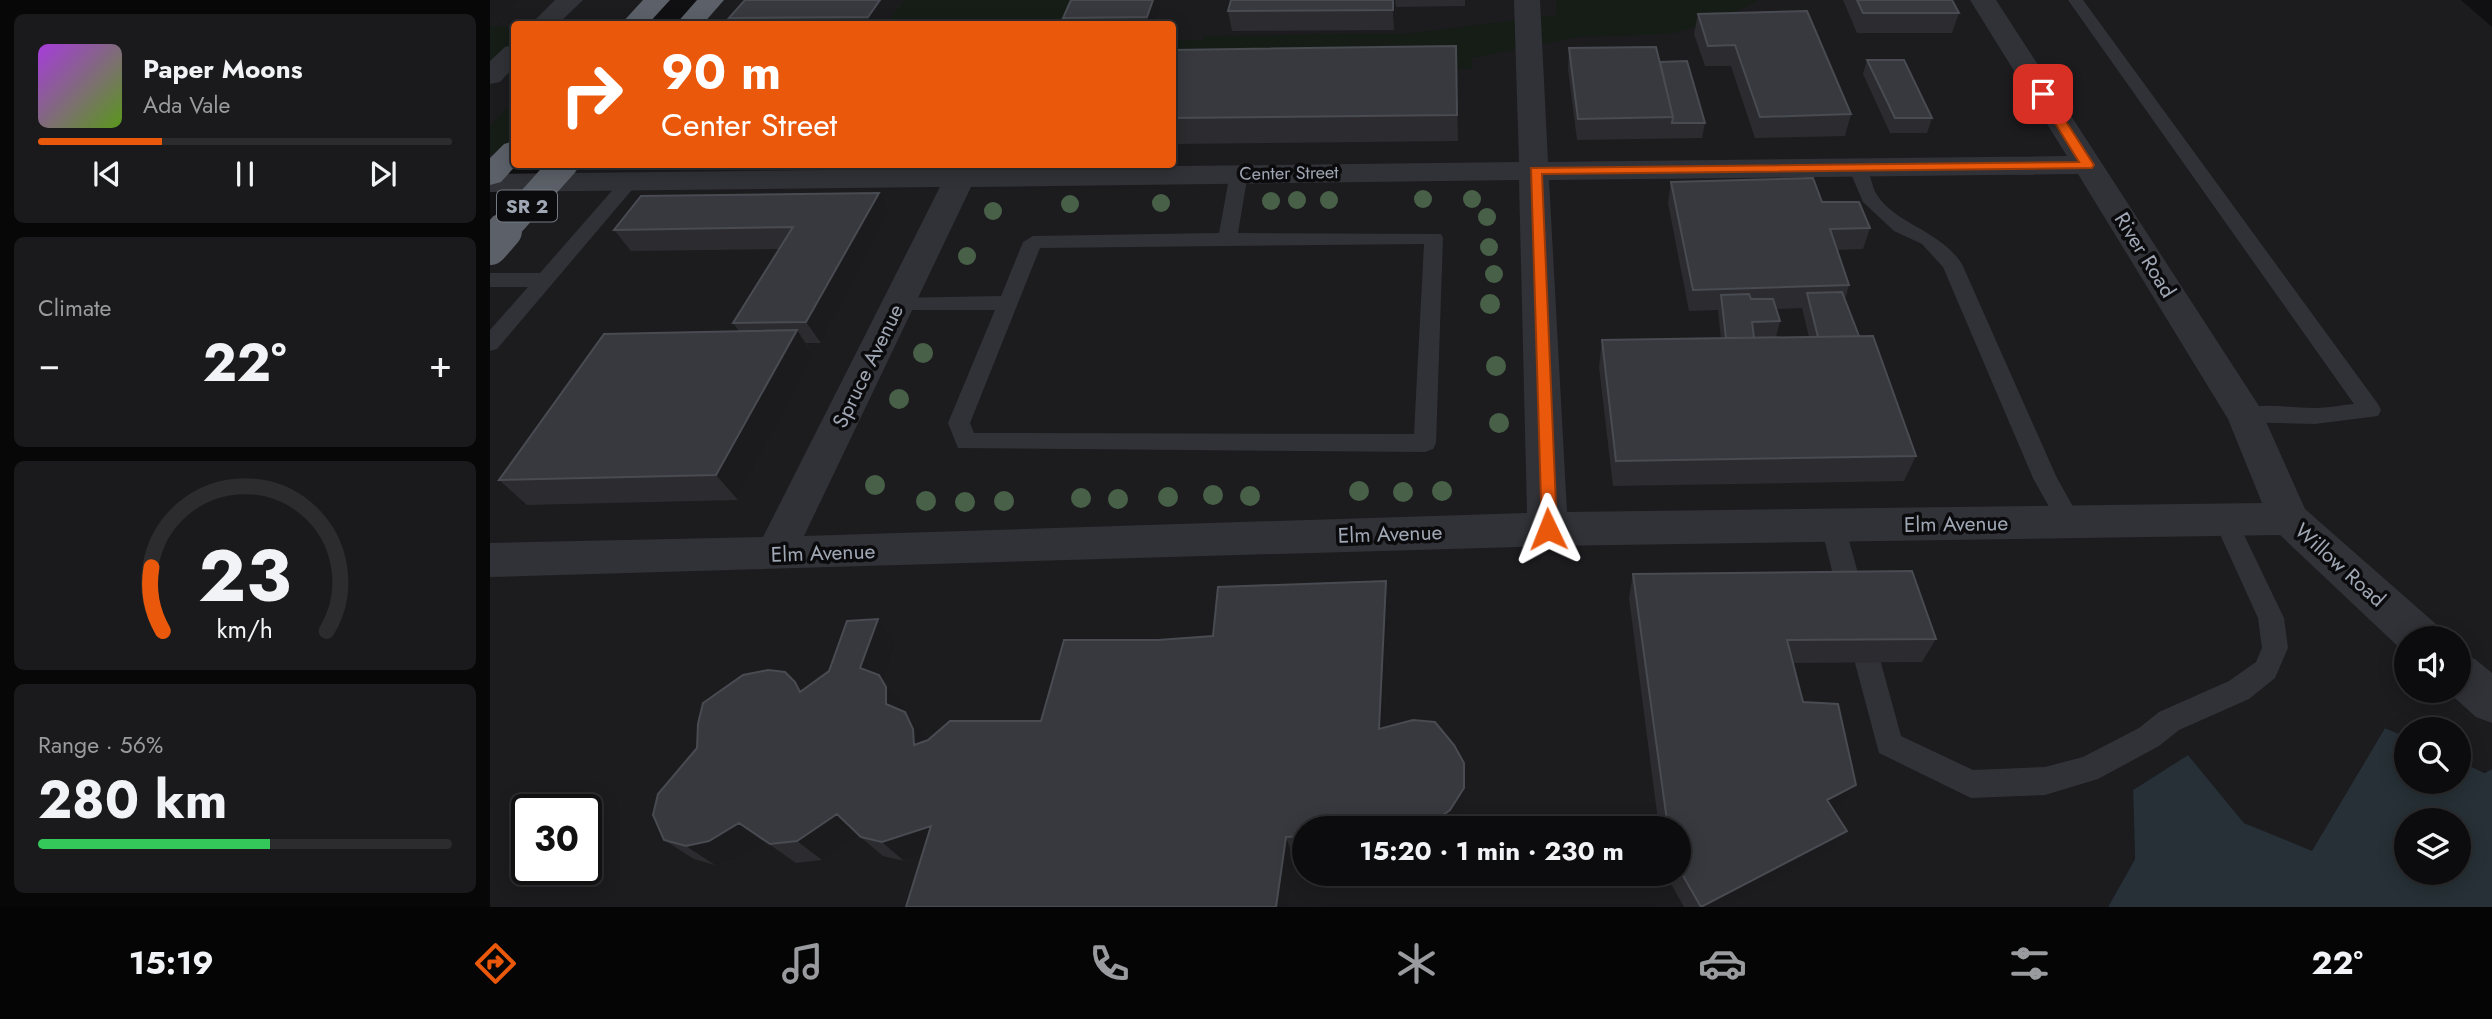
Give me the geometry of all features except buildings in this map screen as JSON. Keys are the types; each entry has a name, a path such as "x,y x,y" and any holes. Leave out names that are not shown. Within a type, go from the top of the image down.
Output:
{"highway":[{"path":"637,21 657,0"},
{"path":"692,21 711,0"},
{"name":"SR 2","path":"490,176 511,153"},
{"name":"SR 2","path":"490,247 560,168"}],"street":[{"path":"548,21 570,0"},
{"path":"1527,0 1548,529"},
{"name":"River Road","path":"1983,0 2246,416 2289,519"},
{"path":"490,76 511,56"},
{"name":"Center Street","path":"490,183 2088,165"},
{"name":"Spruce Avenue","path":"775,554 961,176"},
{"name":"Elm Avenue","path":"490,560 775,554 1548,529 2289,519"},
{"name":"Willow Road","path":"2289,519 2407,626"},
{"path":"2471,684 2492,702"}],"lane":[{"path":"2075,0 2370,410 2315,416 2282,413 2246,416"},
{"path":"1858,169 1869,198 1900,227 1929,240 1952,264 2045,478 2070,523"},
{"path":"1227,239 1239,173"},
{"path":"490,344 542,280 630,181"},
{"path":"1434,238 1425,443 966,442 959,423 1033,242 1227,239 1434,238"},
{"path":"490,280 542,280"},
{"path":"899,303 1008,303"},
{"path":"1868,663 1889,744 1972,784 2045,781 2088,769 2149,737 2169,721 2239,690 2266,670 2275,648 2272,618 2225,519"},
{"path":"1833,526 1851,596"}],"shaded area":[{"path":"490,0 647,0 626,21 511,21 511,140 490,163"},
{"path":"709,0 2461,0 2492,27 2492,769 2486,773 2471,766 2471,717 2394,717 2394,732 2385,728 2312,852 2244,823 2188,755 2133,790 2135,859 2108,907 490,907 490,246 559,168 1176,168 1176,21 690,21"},
{"path":"903,0 1087,0 1077,21 889,21"},
{"path":"1556,0 1759,0 1728,15 1672,34 1579,37 1472,58 1472,69 1176,72 1176,40 1202,40 1203,36 1412,33 1557,15"},
{"path":"490,26 511,27 511,64 490,63"},
{"path":"511,104 511,153 490,154 490,126"},
{"path":"2385,728 2394,732 2394,794 2471,794 2471,767 2485,773 2492,769 2492,907 2108,907 2135,859 2133,790 2188,755 2244,823 2312,851"}],"route":[{"path":"1548,529 1535,170 2088,165 2043,94"}]}
